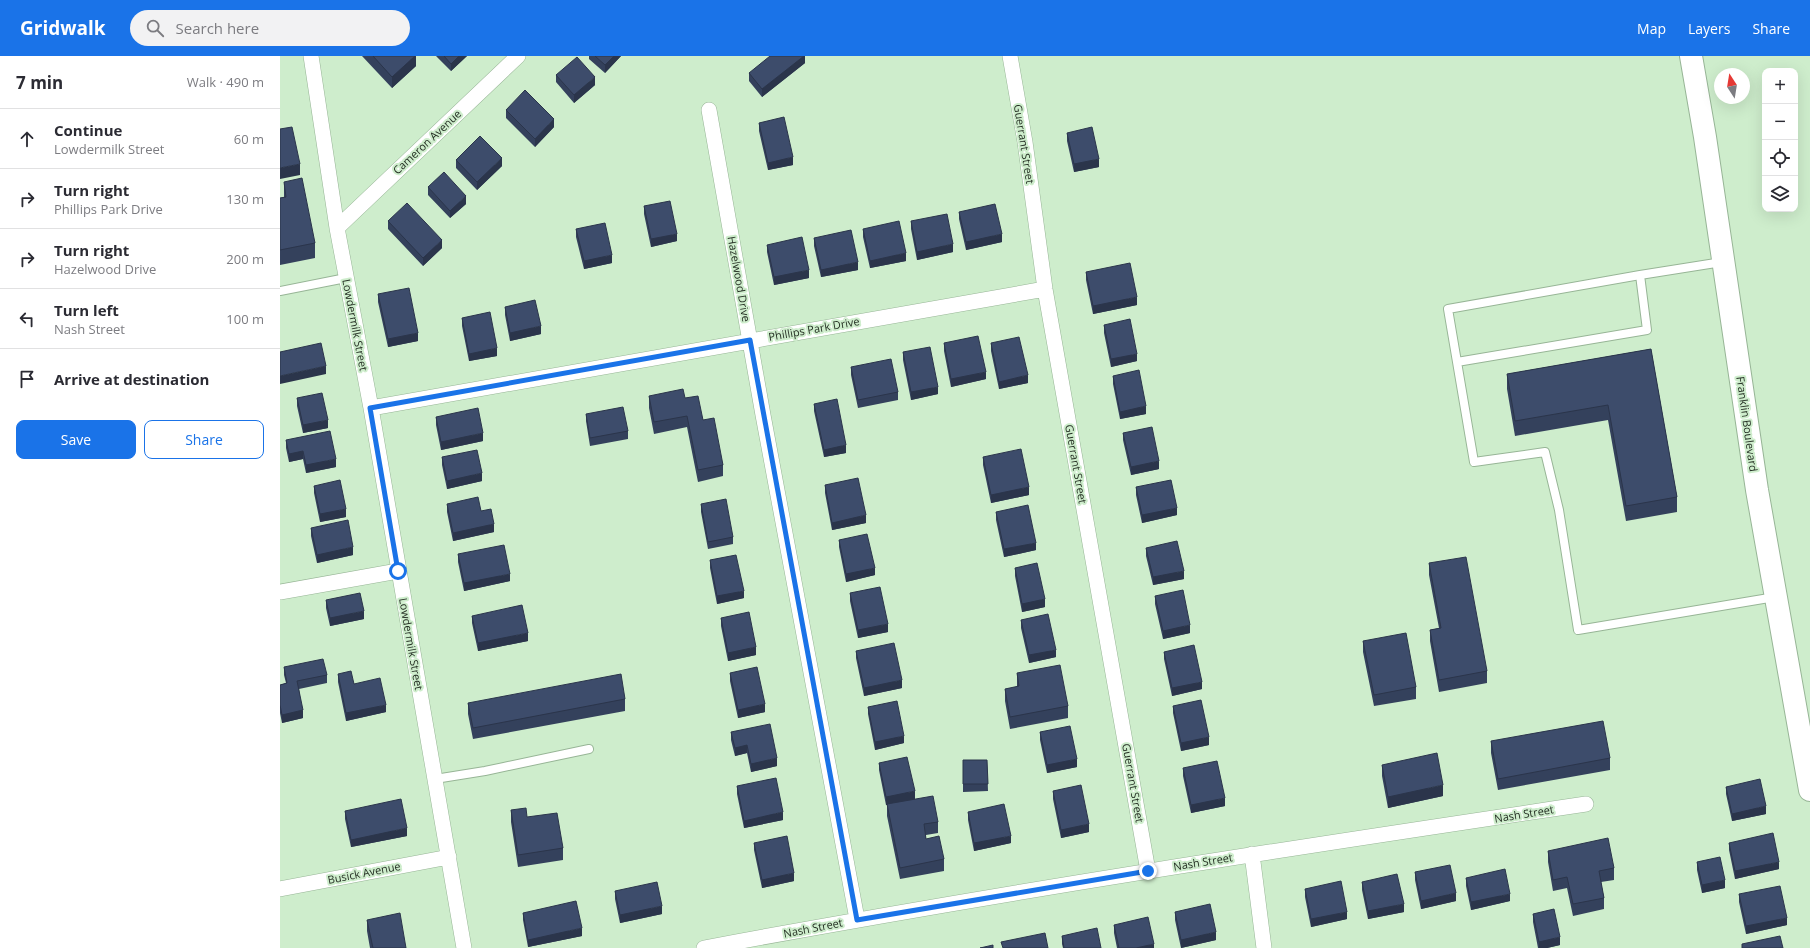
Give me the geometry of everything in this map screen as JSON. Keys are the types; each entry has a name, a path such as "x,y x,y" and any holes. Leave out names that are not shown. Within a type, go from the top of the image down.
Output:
{"street":[{"name":"Lowdermilk Street","path":"311,56 337,228 370,408 464,948"},
{"name":"Cameron Avenue","path":"337,228 518,56"},
{"name":"Guerrant Street","path":"1010,56 1025,142 1045,289 1148,871"},
{"name":"Franklin Boulevard","path":"1691,56 1756,484 1807,757 1810,790"},
{"name":"Hazelwood Drive","path":"709,110 857,920"},
{"name":"Phillips Park Drive","path":"370,408 1045,289"},
{"path":"280,592 398,571"},
{"name":"Nash Street","path":"704,948 857,920 1252,854 1586,804"},
{"path":"1252,854 1264,948"},
{"name":"Busick Avenue","path":"280,889 449,857"}],"lane":[{"path":"1723,262 1448,309 1474,462 1545,452 1559,510 1578,630 1776,597"},
{"path":"1457,362 1647,330 1640,275"},
{"path":"280,291 346,278"},
{"path":"435,779 484,771 589,749"}],"building":[{"path":"373,56 415,56 392,77"},
{"path":"444,56 459,56 451,64"},
{"path":"595,56 614,56 605,65"},
{"path":"770,56 804,56 762,89 749,73"},
{"path":"577,57 595,77 574,95 556,75"},
{"path":"525,90 554,119 535,139 506,110"},
{"path":"784,117 793,157 768,163 759,123"},
{"path":"292,127 300,164 280,168 280,129"},
{"path":"1092,127 1099,159 1074,164 1067,133"},
{"path":"480,136 502,158 477,182 456,160"},
{"path":"444,172 466,196 450,211 428,187"},
{"path":"302,178 315,243 280,250 280,198 286,197 284,182"},
{"path":"670,201 677,234 651,239 644,206"},
{"path":"407,203 442,240 423,258 388,221"},
{"path":"995,204 1002,234 966,242 959,212"},
{"path":"947,214 953,244 917,252 911,221"},
{"path":"899,221 906,253 870,261 863,229"},
{"path":"605,223 612,255 584,261 576,229"},
{"path":"851,230 858,262 821,270 814,238"},
{"path":"802,237 809,270 774,277 767,245"},
{"path":"1130,263 1137,297 1093,306 1086,272"},
{"path":"409,288 418,333 388,339 378,294"},
{"path":"535,300 541,326 510,333 505,307"},
{"path":"490,312 497,348 469,354 462,318"},
{"path":"1130,319 1137,354 1111,359 1104,325"},
{"path":"978,336 986,372 951,379 944,343"},
{"path":"1019,337 1028,375 999,382 991,343"},
{"path":"321,343 326,366 280,376 280,352"},
{"path":"930,347 938,387 911,392 903,352"},
{"path":"1651,349 1677,497 1626,506 1608,405 1515,421 1507,374"},
{"path":"891,359 898,392 858,400 851,367"},
{"path":"1139,370 1146,406 1120,412 1113,376"},
{"path":"683,389 685,398 698,396 703,420 714,418 723,465 698,470 687,416 654,422 649,396"},
{"path":"322,393 328,420 303,425 297,398"},
{"path":"837,399 846,445 824,450 814,404"},
{"path":"623,407 628,431 590,438 586,414"},
{"path":"478,408 483,433 441,442 436,417"},
{"path":"1152,427 1159,461 1131,467 1123,433"},
{"path":"330,431 336,459 306,465 303,451 289,454 286,440"},
{"path":"1021,449 1029,487 991,495 983,457"},
{"path":"477,450 482,473 447,481 442,457"},
{"path":"858,478 866,515 832,523 825,485"},
{"path":"340,480 346,509 320,514 314,486"},
{"path":"1171,480 1177,508 1142,515 1136,487"},
{"path":"478,497 481,511 491,509 494,524 453,533 447,504"},
{"path":"726,499 733,537 708,542 701,504"},
{"path":"1028,505 1036,543 1004,549 996,512"},
{"path":"348,520 353,547 317,555 311,528"},
{"path":"867,534 875,568 846,574 839,540"},
{"path":"1177,541 1184,571 1153,577 1146,548"},
{"path":"504,545 510,574 464,583 458,554"},
{"path":"736,555 744,591 717,596 710,560"},
{"path":"1466,557 1487,671 1439,680 1430,630 1441,628 1429,563"},
{"path":"1037,563 1045,599 1022,604 1015,568"},
{"path":"880,587 888,624 858,630 850,593"},
{"path":"1183,590 1190,625 1163,631 1155,596"},
{"path":"360,593 364,611 330,618 326,600"},
{"path":"522,605 528,633 478,643 472,616"},
{"path":"749,612 756,647 728,653 721,618"},
{"path":"1048,614 1056,650 1029,655 1021,620"},
{"path":"1406,633 1416,687 1374,695 1363,641"},
{"path":"894,643 902,680 864,688 856,651"},
{"path":"1194,645 1202,682 1172,688 1164,652"},
{"path":"323,659 327,675 297,681 303,710 282,715 280,705 280,685 287,683 284,667"},
{"path":"1060,665 1068,706 1010,717 1005,689 1019,686 1017,673"},
{"path":"757,667 765,704 738,710 730,673"},
{"path":"351,671 354,684 380,678 386,705 346,713 338,674"},
{"path":"621,674 625,699 473,728 468,703"},
{"path":"1201,700 1209,737 1181,743 1173,706"},
{"path":"897,701 904,736 875,742 868,707"},
{"path":"1603,721 1610,758 1498,779 1491,741"},
{"path":"770,724 777,758 751,764 747,745 735,748 731,732"},
{"path":"1070,726 1077,759 1047,765 1040,732"},
{"path":"1437,753 1443,785 1388,797 1382,765"},
{"path":"907,757 915,791 886,797 879,763"},
{"path":"963,760 987,760 988,784 963,784"},
{"path":"1217,761 1225,798 1191,805 1183,768"},
{"path":"776,778 783,812 744,821 737,786"},
{"path":"1760,779 1766,806 1732,814 1726,787"},
{"path":"1081,785 1089,824 1061,830 1053,791"},
{"path":"933,796 938,822 924,824 926,839 939,836 944,859 900,868 887,804"},
{"path":"401,799 407,828 351,840 345,811"},
{"path":"1004,804 1011,836 974,843 968,812"},
{"path":"526,808 527,817 557,813 563,848 518,855 511,810"},
{"path":"1773,833 1779,862 1735,871 1729,843"},
{"path":"787,836 794,873 762,880 754,843"},
{"path":"1608,838 1614,868 1599,871 1604,898 1573,904 1567,877 1553,880 1548,851"},
{"path":"1720,857 1725,880 1702,885 1697,862"},
{"path":"1450,865 1456,893 1421,901 1415,872"},
{"path":"1505,869 1510,894 1471,902 1466,878"},
{"path":"1397,874 1404,904 1368,911 1362,882"},
{"path":"1341,881 1347,912 1311,919 1305,889"},
{"path":"657,882 662,906 620,915 615,891"},
{"path":"1780,886 1787,918 1746,926 1739,894"},
{"path":"576,901 582,928 528,940 523,913"},
{"path":"1210,904 1216,932 1181,940 1175,912"},
{"path":"1554,909 1560,937 1539,942 1533,914"},
{"path":"400,913 406,948 373,948 367,920"},
{"path":"1148,917 1154,944 1136,948 1119,948 1114,925"},
{"path":"1097,928 1101,948 1064,948 1062,936"},
{"path":"1045,933 1048,948 1003,948 1001,942"},
{"path":"1780,936 1783,948 1742,948 1742,944"},
{"path":"993,945 993,948 980,948"}],"route":[{"path":"398,571 370,408 750,340 857,920 1148,871"}]}
